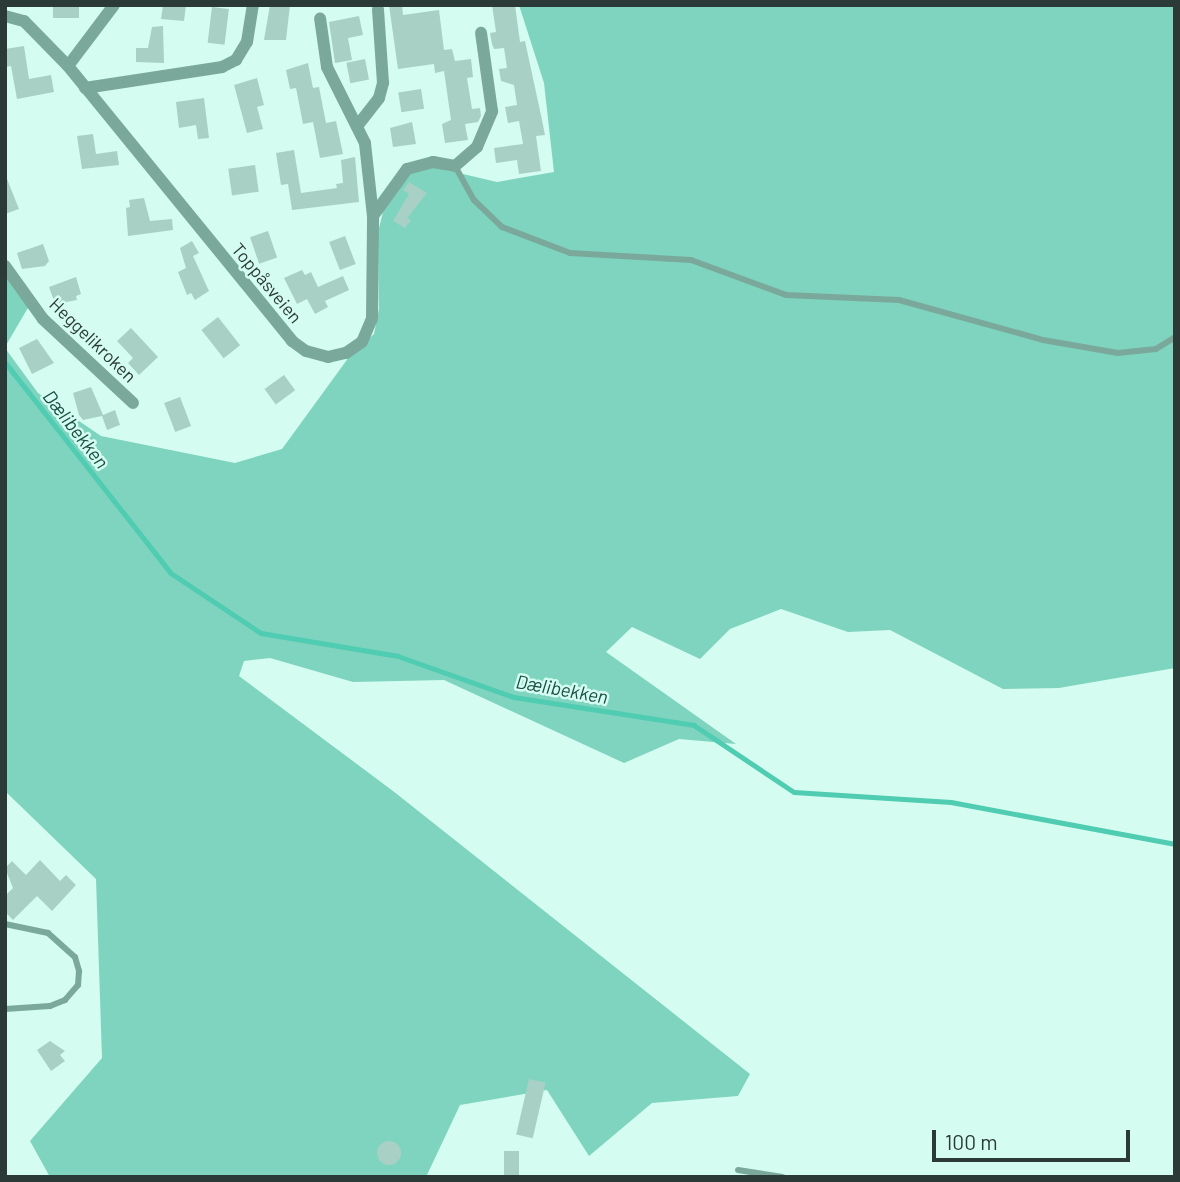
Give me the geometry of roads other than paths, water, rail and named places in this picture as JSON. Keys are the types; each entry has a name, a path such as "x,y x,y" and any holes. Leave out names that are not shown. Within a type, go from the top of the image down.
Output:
{"street":[{"path":"68,66 114,5"},
{"path":"85,88 229,63 243,52 253,5"},
{"path":"358,125 379,98 383,83 378,9"},
{"name":"Toppåsveien","path":"5,16 24,21 68,66 279,327 306,351 328,357 346,353 368,331 373,310 373,216 370,176 358,125 337,93 327,66 320,18"},
{"path":"373,216 407,169 426,162 455,166 471,156 492,111 481,33"},
{"name":"Heggelikroken","path":"5,267 43,319 133,403"}],"lane":[{"path":"455,166 474,200 502,227 570,253 691,260 786,295 909,302 1006,331 1118,353 1156,349 1175,337"},
{"path":"5,924 48,933 75,957 79,971 78,985 65,1000 50,1006 5,1009"},
{"path":"738,1170 782,1177"}],"waterway":[{"name":"Dælibekken","path":"5,362 171,573 261,633 398,656 514,697 694,725 794,792 951,802 1175,844"}]}
